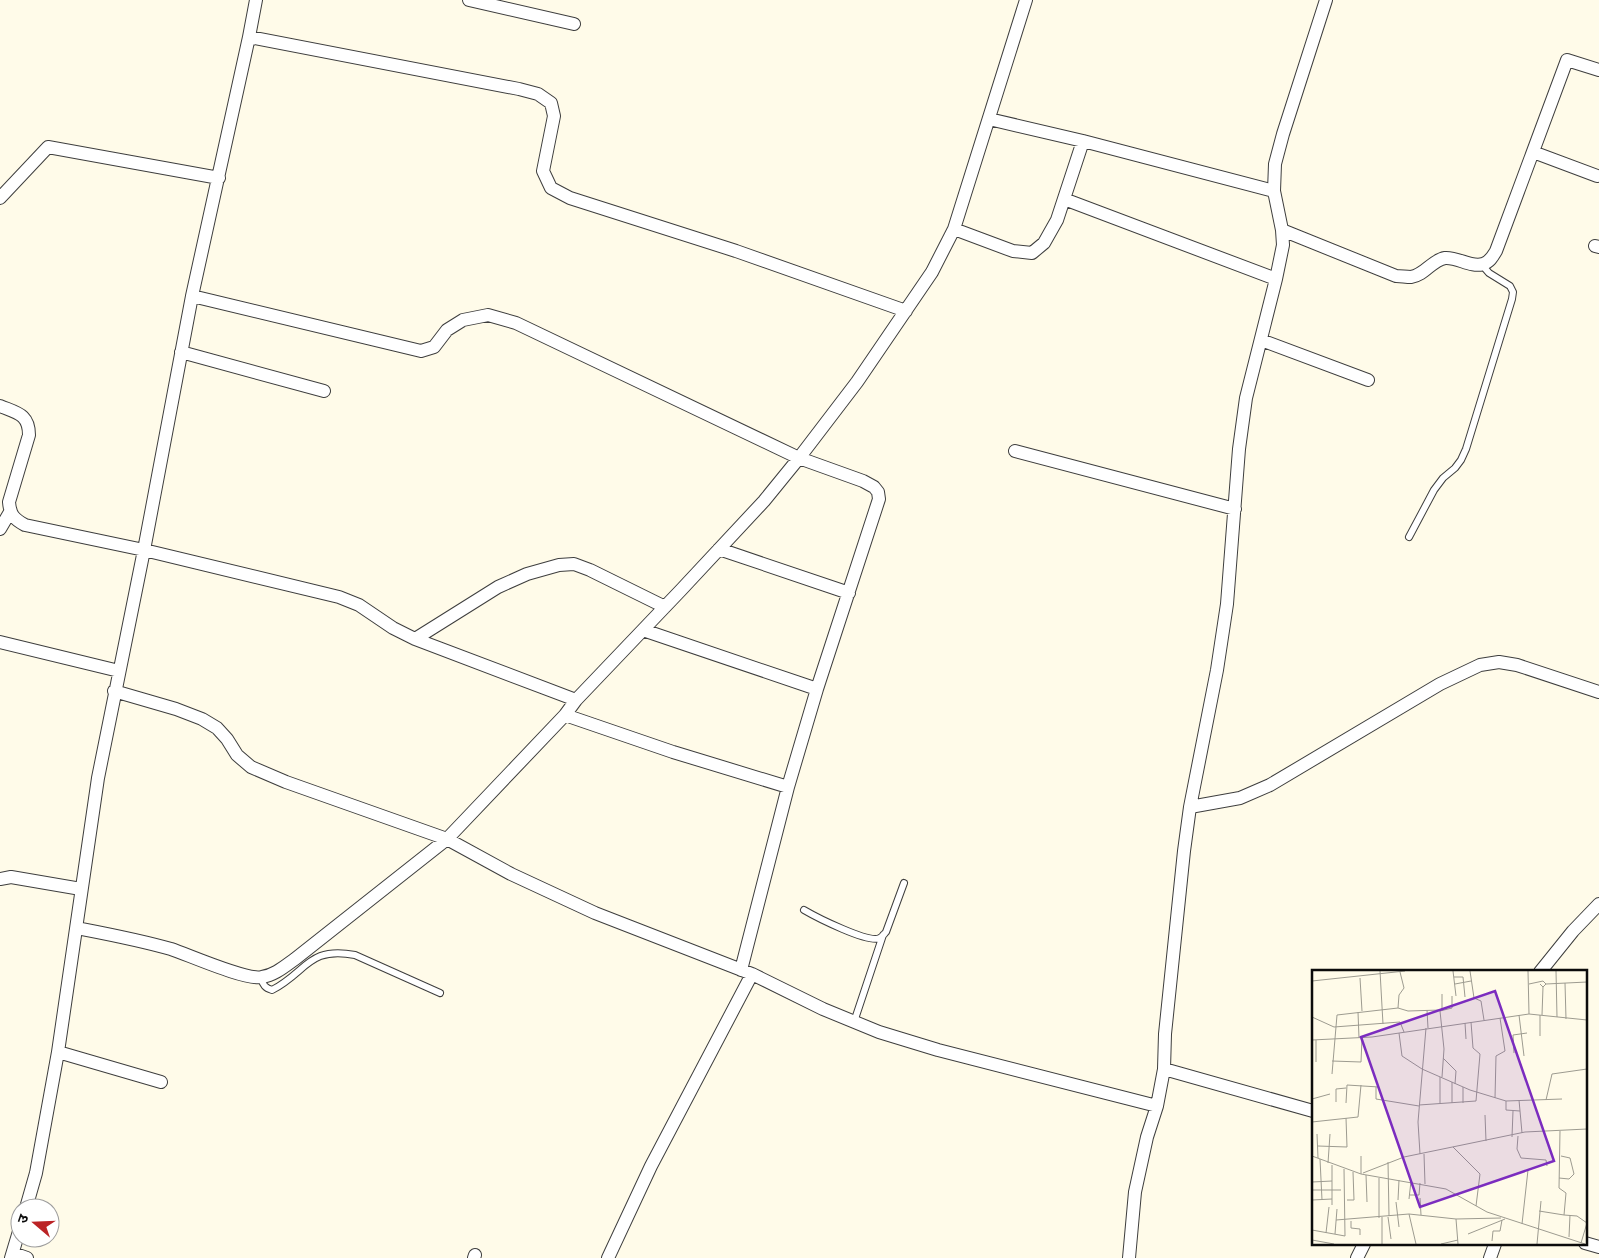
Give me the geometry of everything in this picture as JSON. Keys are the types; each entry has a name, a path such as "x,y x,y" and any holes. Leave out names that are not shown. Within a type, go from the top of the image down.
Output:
{"street":[{"path":"29,1198 36,1173 58,1052 98,778 114,691 144,550 192,296 250,37 256,0"},
{"path":"470,0 574,24"},
{"path":"77,928 170,949 242,975 261,978 278,972 447,839 764,501 857,382 906,311 932,272 954,229 1026,0"},
{"path":"1130,1258 1135,1192 1147,1137 1157,1106 1164,1069 1164,1034 1190,807 1218,670 1227,604 1239,448 1246,398 1283,245 1274,190 1276,164 1283,134 1326,0"},
{"path":"250,37 538,94 551,103 554,116 543,171 551,188 570,198 736,251 906,311"},
{"path":"1282,230 1396,276 1412,277 1444,258 1482,265 1490,260 1496,251 1567,60 1599,70"},
{"path":"989,119 1274,190"},
{"path":"954,229 1013,251 1032,253 1044,243 1056,220 1083,141"},
{"path":"0,198 48,147 219,178"},
{"path":"1533,152 1597,176"},
{"path":"1064,199 1276,279"},
{"path":"192,296 420,351 434,347 447,330 462,320 488,315 516,323 799,458 874,486 878,492 879,499 817,689 788,787 746,972 608,1258"},
{"path":"1260,340 1368,380"},
{"path":"181,352 324,391"},
{"path":"0,406 24,417 29,424 29,434 0,529"},
{"path":"1015,451 1235,510"},
{"path":"6,505 15,520 25,525 144,550 339,597 359,605 393,628 416,639 576,700"},
{"path":"719,548 849,593"},
{"path":"416,639 498,587 527,574 559,565 574,564 590,570 664,607"},
{"path":"643,630 817,689"},
{"path":"0,642 119,671"},
{"path":"1190,807 1240,798 1270,785 1440,684 1480,665 1499,662 1518,665 1599,692"},
{"path":"114,691 176,709 202,719 217,728 237,755 251,767 286,782 447,839 511,874 596,913 746,972 879,1032 938,1050 1157,1106"},
{"path":"565,715 673,752 788,787"},
{"path":"0,879 11,877 81,889"},
{"path":"1542,970 1573,931 1599,904"},
{"path":"58,1052 161,1082"},
{"path":"1164,1069 1312,1111"},
{"path":"1586,1243 1599,1247"},
{"path":"1357,1258 1363,1246"},
{"path":"1490,1258 1494,1246"},
{"path":"12,1256 27,1258"}],"lane":[{"path":"1409,537 1434,490 1462,460 1512,299 1513,292 1510,286 1489,273 1482,265"},
{"path":"804,910 820,920 872,939 880,938 886,932 904,882"},
{"path":"854,1022 883,935"},
{"path":"261,978 266,989 272,990 312,959 327,953 340,952 355,955 440,993"}]}
